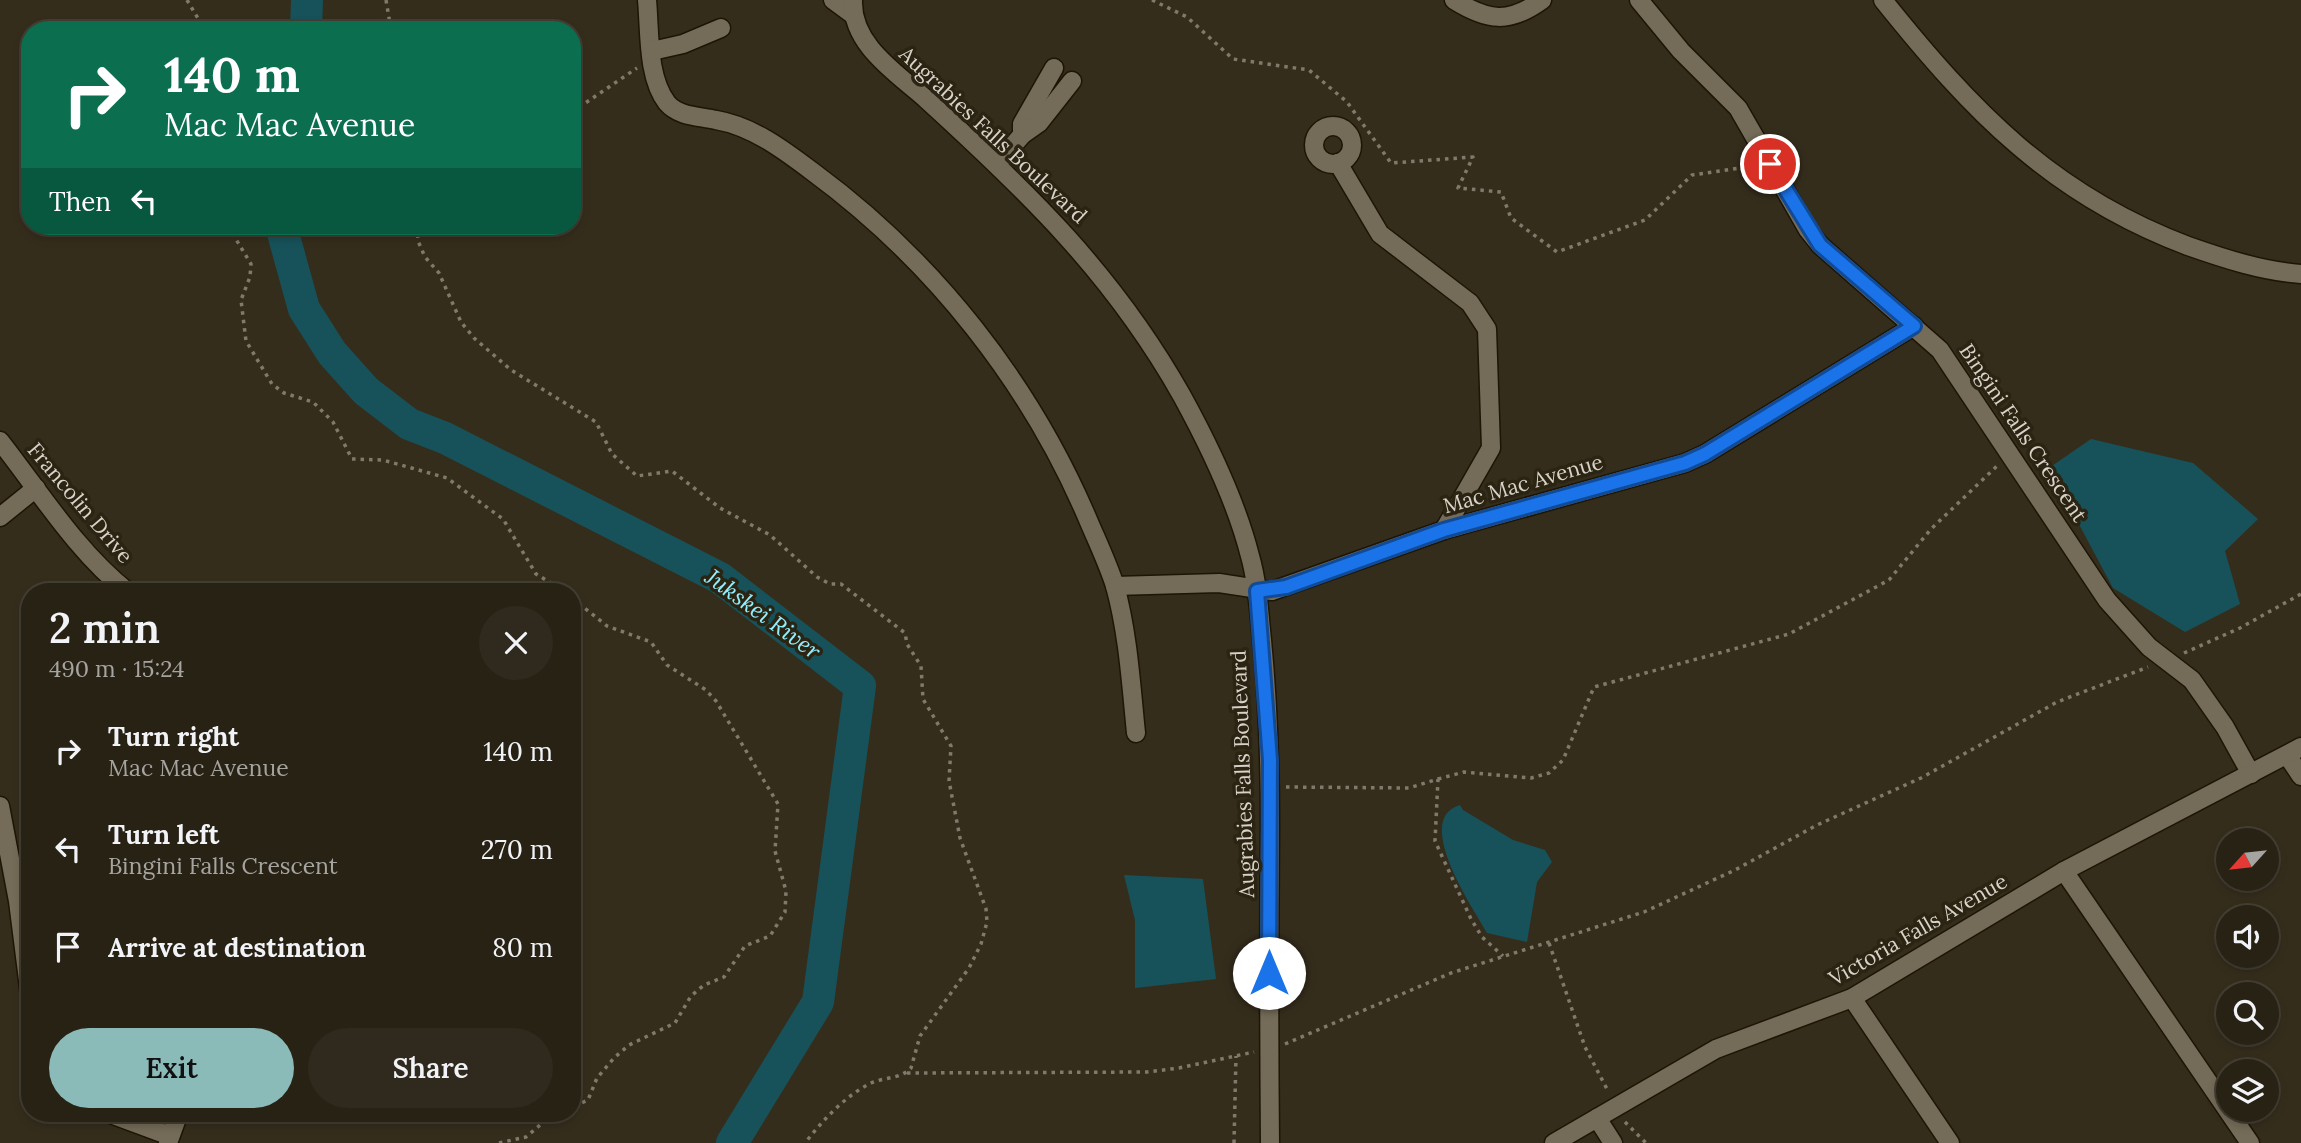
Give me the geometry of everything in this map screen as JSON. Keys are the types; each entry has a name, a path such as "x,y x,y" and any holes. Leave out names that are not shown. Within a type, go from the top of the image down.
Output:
{"street":[{"path":"647,0 656,80 669,105 679,112 746,129 771,142 850,201 939,285 1003,366 1054,446 1076,490 1115,586 1125,634 1136,733"},
{"path":"833,0 852,7"},
{"path":"1454,0 1470,10 1501,18 1518,15 1542,0"},
{"name":"Bingini Falls Crescent","path":"1639,0 1681,51 1738,107 1820,245 1914,326 1956,370 2107,600 2149,647 2192,680 2209,703 2251,774"},
{"path":"1883,0 1940,71 1987,119 2028,157 2107,210 2159,235 2235,262 2301,274"},
{"name":"Augrabies Falls Boulevard","path":"852,7 868,44 882,61 997,164 1071,238 1133,316 1158,354 1206,441 1226,486 1251,557 1265,672 1270,787 1270,1143"},
{"path":"652,56 721,28"},
{"path":"1022,135 1023,124 1054,68"},
{"path":"997,164 1022,135 1039,123 1072,80"},
{"path":"1338,163 1380,234 1471,303 1487,329 1491,448 1485,464 1444,530"},
{"name":"Mac Mac Avenue","path":"1115,586 1219,583 1257,591 1286,587 1444,530 1685,463 1705,454 1914,326"},
{"name":"Francolin Drive","path":"0,441 36,488 117,583"},
{"path":"0,517 36,488"},
{"path":"2294,751 2301,776"},
{"name":"Victoria Falls Avenue","path":"1555,1143 1716,1049 1852,998 2064,872 2294,751"},
{"path":"0,806 21,918"},
{"path":"2064,872 2250,1143"},
{"path":"1852,998 1950,1143"},
{"path":"1597,1118 1613,1143"},
{"path":"128,1122 169,1140 176,1122"}],"path":[{"path":"187,0 199,21"},
{"path":"386,0 390,21"},
{"path":"1152,0 1187,17 1233,59 1309,70 1348,102 1391,163 1473,157 1458,188 1501,192 1511,218 1557,253 1644,220 1692,175 1770,164"},
{"path":"581,105 652,56"},
{"path":"233,235 251,264 250,277 241,300 243,335 272,384 318,407 340,432 352,459 393,462 437,473 455,483 503,519 536,574 551,583"},
{"path":"418,235 425,257 439,273 461,322 474,338 511,370 596,422 612,454 637,476 671,471 720,508 770,535 817,577 830,584 841,584 905,633 906,645 923,671 923,699 951,746 948,770 951,797 960,838 986,909 987,922 984,936 969,968 920,1036 915,1062 906,1073"},
{"path":"1270,787 1409,788 1464,772 1531,778 1549,773 1563,760 1594,687 1789,635 1889,580 1931,529 2011,453"},
{"path":"805,1143 819,1125 863,1087 906,1073 1101,1074 1179,1068 1269,1048 1304,1037 1433,980 1644,912 1735,870 1816,825 1921,778 2057,702 2168,660 2230,632 2301,594"},
{"path":"581,605 607,625 651,642 667,664 706,690 716,701 749,758 774,793 778,804 775,851 787,899 785,912 770,936 745,946 724,977 704,985 691,996 675,1023 629,1045 614,1058 597,1078 588,1100 581,1103"},
{"path":"1438,779 1435,841 1471,919 1482,937 1503,956"},
{"path":"1549,943 1586,1047 1610,1095"},
{"path":"1234,1143 1236,1056"},
{"path":"1622,1119 1646,1143"},
{"path":"499,1143 526,1137 544,1122"}],"water":[{"path":"2091,439 2193,463 2258,519 2225,551 2240,604 2185,632 2113,588 2049,468"},
{"path":"1460,805 1463,810 1513,840 1545,850 1552,862 1537,882 1527,942 1487,933 1450,865 1442,827 1447,813"},
{"path":"1124,875 1203,879 1216,979 1135,988 1135,920"}],"waterway":[{"name":"Jukskei River","path":"306,21 307,0"},
{"name":"Jukskei River","path":"284,235 304,309 332,353 366,391 409,424 445,438 720,578 860,686 818,1002 732,1143"}],"route":[{"path":"1269,973 1270,760 1257,591 1286,587 1444,530 1685,463 1705,454 1914,326 1838,264 1820,245 1808,230 1770,164"}]}
